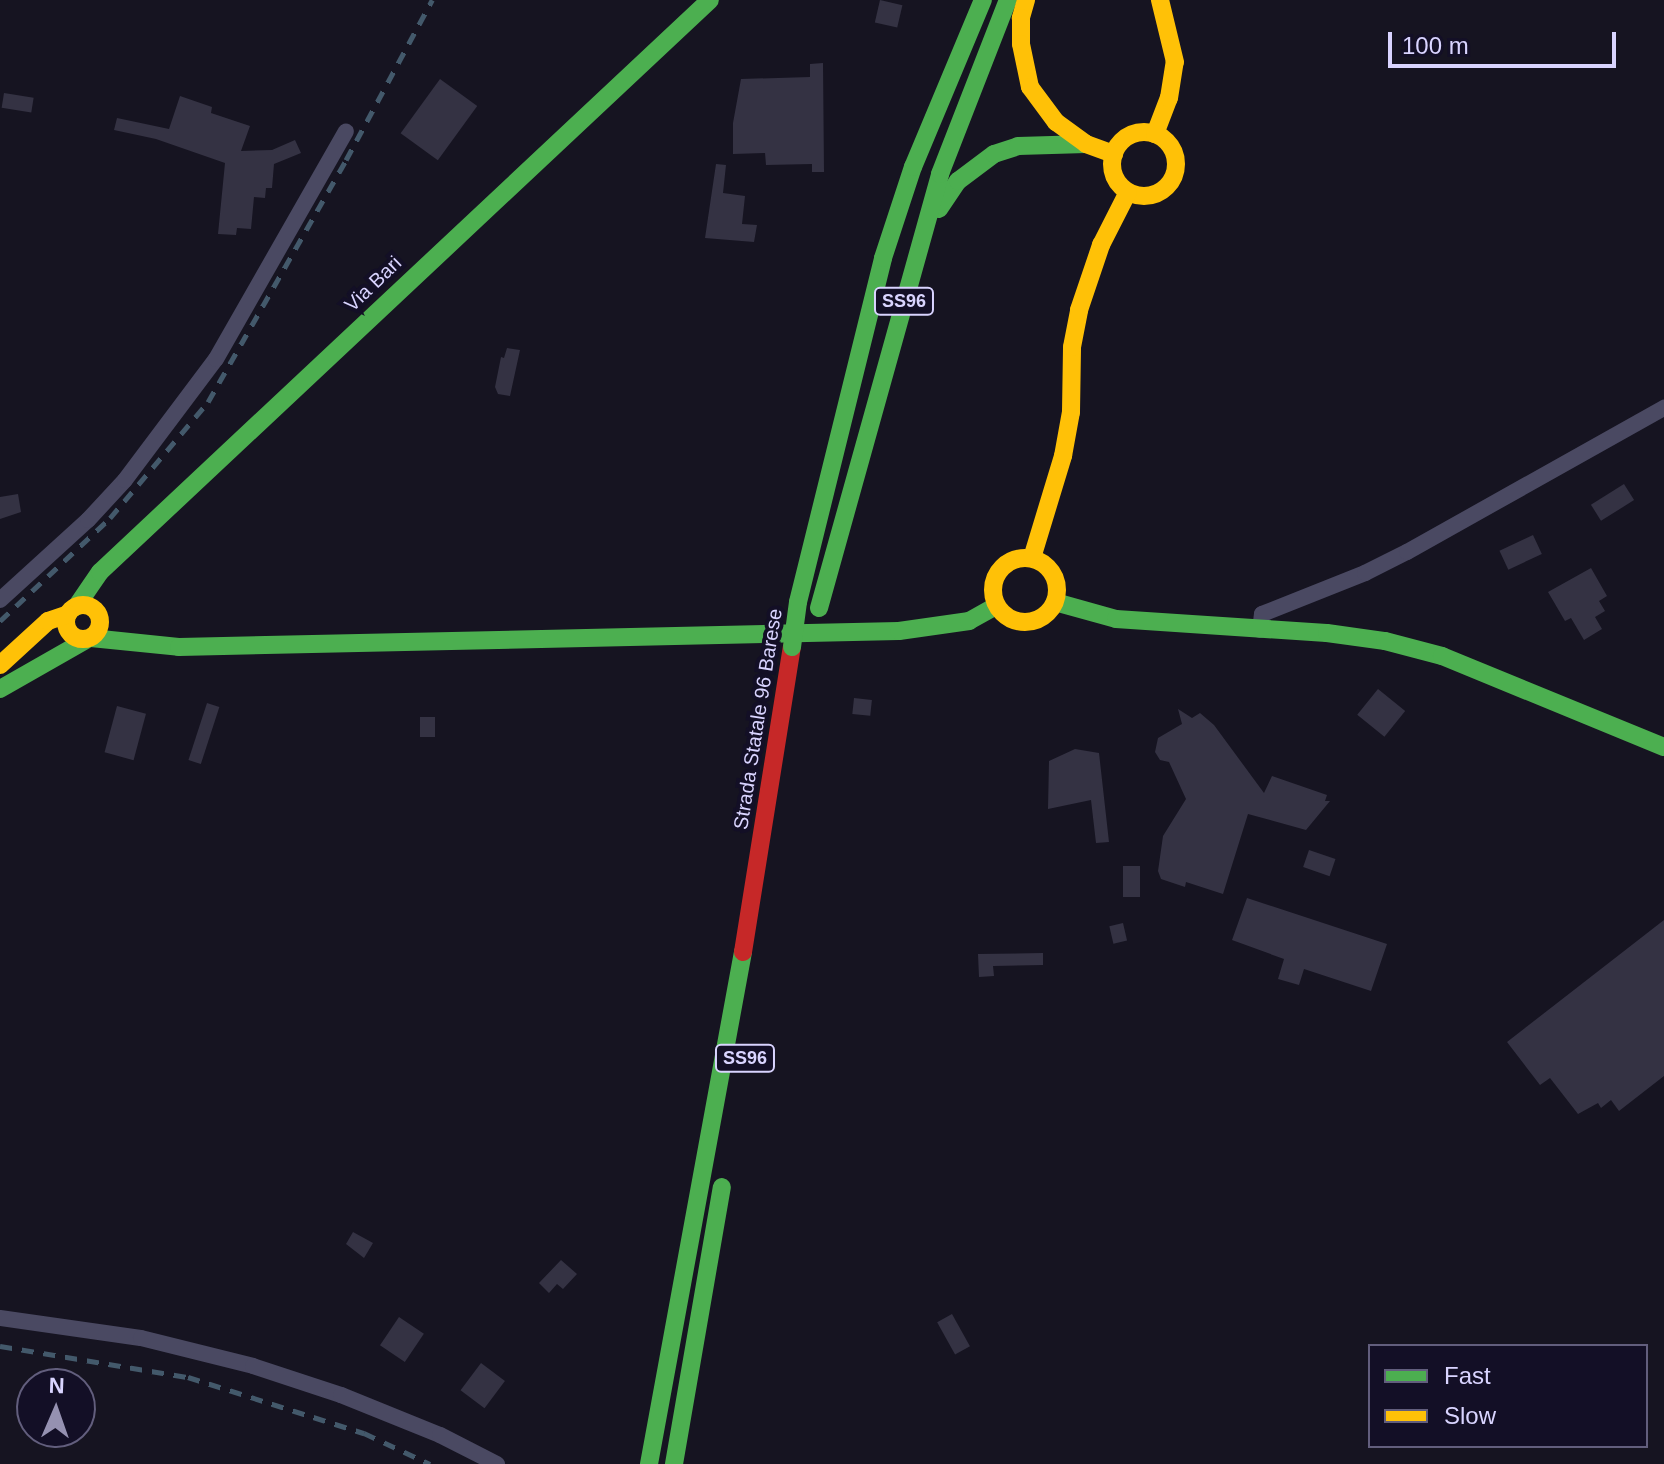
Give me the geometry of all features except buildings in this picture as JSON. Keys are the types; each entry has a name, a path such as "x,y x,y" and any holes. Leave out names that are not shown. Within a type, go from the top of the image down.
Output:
{"main road":[{"name":"Via Bari","path":"0,665 48,621 72,610 89,584 463,228 710,0"},
{"path":"962,44 968,0"},
{"name":"Strada Statale 96 Barese","path":"649,1464 745,940 798,602 883,258 913,167 983,0"},
{"name":"SS96","path":"812,651 819,608 940,174 1008,0"},
{"path":"1026,0 1021,18 1021,44 1030,87 1056,122 1086,144 1114,154"},
{"path":"1155,134 1169,98 1175,62 1171,35 1160,0"},
{"path":"1145,132 1155,134 1164,139 1175,154 1171,182 1156,194 1128,192 1116,179 1114,154 1126,138 1145,132"},
{"path":"913,267 942,202 975,165 1018,146 1086,144"},
{"path":"1032,558 1066,441 1071,412 1072,347 1079,310 1101,245 1128,192"},
{"path":"1032,558 1051,570 1057,591 1055,602 1050,611 1032,622 1011,620 996,606 992,596 996,575 1011,560 1032,558"},
{"path":"0,689 99,630 112,563"},
{"path":"1055,602 1116,619 1342,635 1442,656 1664,747"},
{"path":"148,645 86,605 72,610 68,630 75,638 148,645 899,631 969,621 996,606"},
{"path":"674,1464 726,1168"}],"street":[{"path":"0,600 88,520 125,480 216,359 346,131"},
{"path":"1260,630 1262,614 1365,573 1407,552 1664,408"},
{"path":"0,1318 141,1338 253,1366 341,1395 440,1435 497,1464"}],"railway":[{"path":"0,621 110,518 208,402 346,160 432,0"},
{"path":"0,1346 188,1377 364,1433 430,1464"}],"traffic: fast":[{"path":"76,607 100,572 710,0"},
{"path":"798,602 883,258 913,167 983,0"},
{"path":"819,608 940,174 1008,0"},
{"path":"939,209 958,181 994,154 1018,146 1086,144"},
{"path":"792,647 798,602"},
{"path":"1055,602 1116,619 1327,633 1385,641 1442,656 1664,747"},
{"path":"91,638 179,647 899,631 969,621 996,606"},
{"path":"0,689 86,640"},
{"path":"649,1464 743,952"},
{"path":"674,1464 722,1187"}],"traffic: slow":[{"path":"1026,0 1021,18 1021,44 1030,87 1056,122 1086,144 1114,154"},
{"path":"1155,134 1169,98 1175,62 1160,0"},
{"path":"1144,132 1162,138 1170,146 1176,164 1170,182 1162,190 1144,196 1126,190 1118,182 1112,164 1118,146 1126,138 1144,132"},
{"path":"1032,558 1063,456 1071,412 1072,347 1079,310 1101,245 1128,192"},
{"path":"1019,558 1031,558 1048,567 1055,578 1057,590 1055,602 1048,613 1031,622 1019,622 1007,617 998,608 993,596 993,584 998,572 1007,563 1019,558"},
{"path":"83,605 95,610 100,622 95,634 83,639 71,634 66,622 71,610 83,605"},
{"path":"0,665 48,621 68,614"}],"traffic: jam":[{"path":"743,952 792,647"}]}
